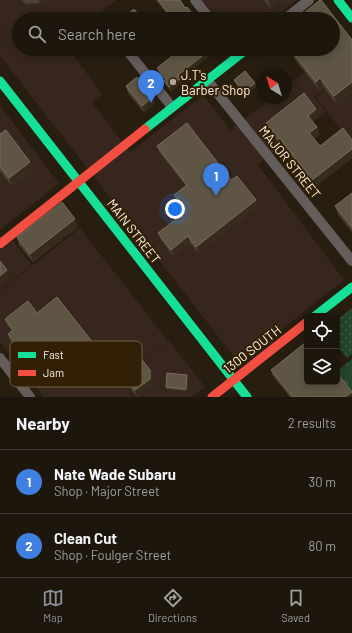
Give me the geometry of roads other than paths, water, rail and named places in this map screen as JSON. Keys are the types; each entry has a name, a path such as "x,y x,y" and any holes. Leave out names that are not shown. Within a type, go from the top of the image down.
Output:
{"street":[{"path":"195,0 204,12"},
{"path":"294,12 309,0"},
{"path":"338,0 352,18"},
{"path":"132,56 172,107"},
{"path":"0,244 207,80 234,56"},
{"name":"MAJOR STREET","path":"207,80 352,261"},
{"name":"MAIN STREET","path":"0,81 248,397"},
{"path":"319,313 352,287"},
{"name":"1300 SOUTH","path":"212,397 304,324"},
{"path":"0,358 10,371"},
{"path":"22,387 30,397"}],"place":[{"name":"J.T's Barber Shop","path":"173,82"},
{"name":"Clean Cut","path":"151,103"},
{"name":"Nate Wade Subaru","path":"216,196"}]}
